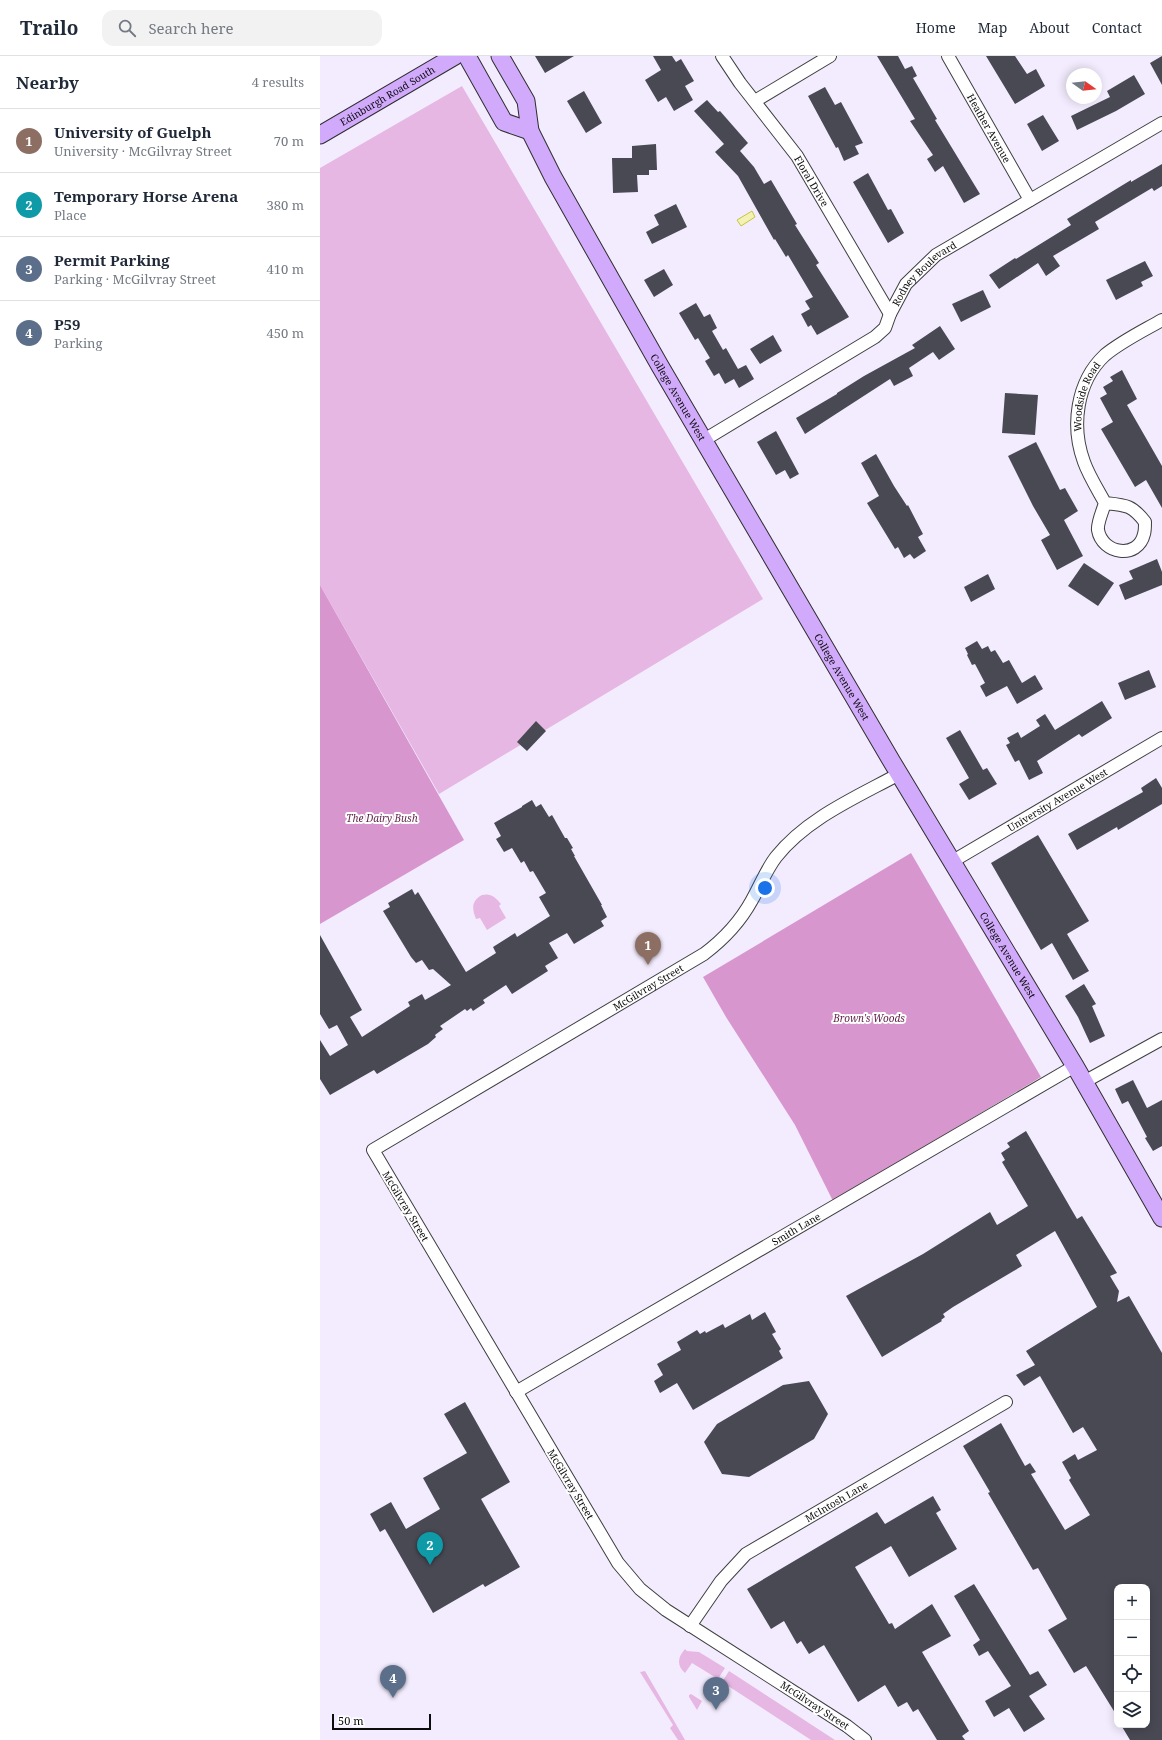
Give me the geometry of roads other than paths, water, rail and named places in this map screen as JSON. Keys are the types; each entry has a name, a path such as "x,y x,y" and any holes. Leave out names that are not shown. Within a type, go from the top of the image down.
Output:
{"main road":[{"name":"Edinburgh Road South","path":"320,135 455,56"},
{"path":"467,56 504,122 530,131"},
{"name":"College Avenue West","path":"500,56 526,101 530,131 553,177 704,440 899,774 953,861 1075,1066 1162,1218"}],"street":[{"name":"Floral Drive","path":"722,56 740,83 797,156 890,314"},
{"path":"755,101 830,56"},
{"name":"Heather Avenue","path":"948,56 1030,200"},
{"name":"Rodney Boulevard","path":"704,440 875,337 885,328 890,314 906,284 936,255 1162,123"},
{"name":"Woodside Road","path":"1105,503 1085,464 1079,446 1077,419 1079,398 1089,375 1105,356 1125,341 1162,320"},
{"path":"1105,503 1126,505 1137,511 1145,522 1144,535 1139,544 1130,551 1120,552 1110,548 1102,541 1098,529 1105,503"},
{"name":"University Avenue West","path":"953,861 1162,738"},
{"name":"McGilvray Street","path":"865,1740 847,1726 690,1626 648,1596 618,1563 373,1150 704,954 725,937 738,921 774,860 792,839 820,818 899,774"},
{"path":"1084,1082 1162,1038"},
{"name":"Smith Lane","path":"516,1392 1075,1066"},
{"name":"McIntosh Lane","path":"690,1626 721,1581 746,1554 1006,1402"}],"place":[{"name":"University of Guelph","path":"648,965"},
{"name":"Temporary Horse Arena","path":"430,1565"},
{"name":"P59","path":"393,1698"},
{"name":"Permit Parking","path":"716,1710"}],"park label":[{"name":"The Dairy Bush","path":"382,818"},
{"name":"Brown's Woods","path":"869,1018"}]}
